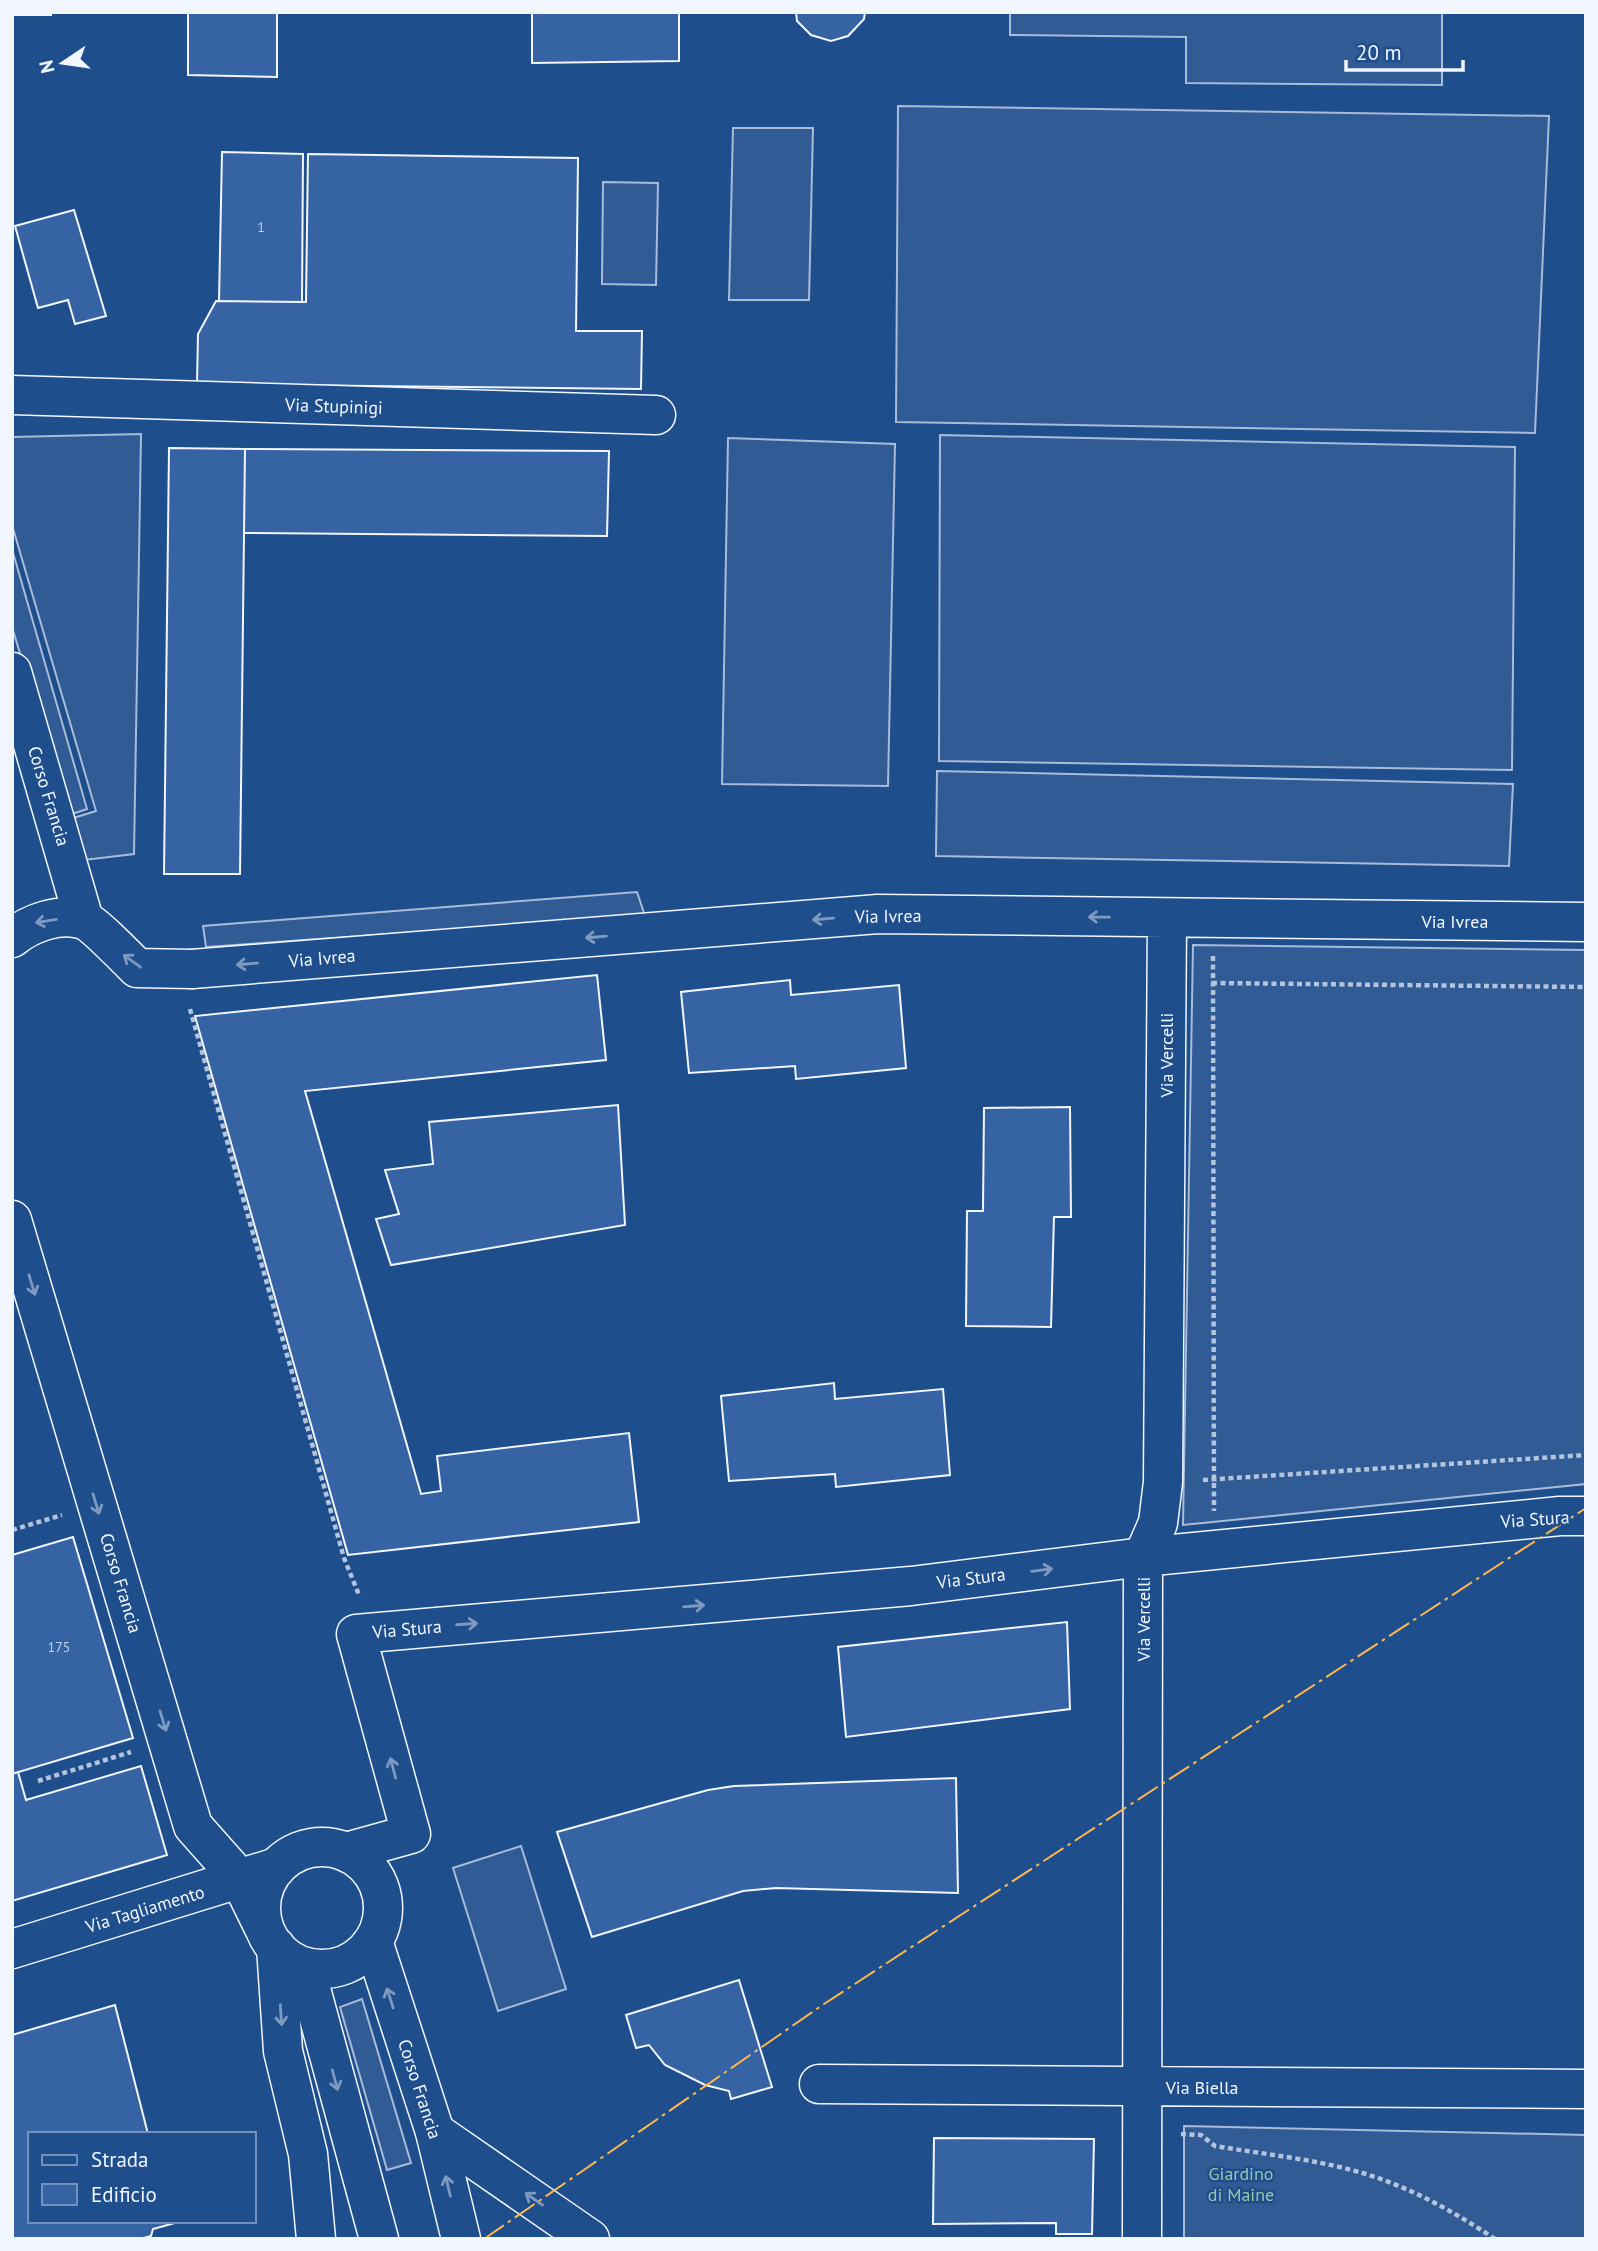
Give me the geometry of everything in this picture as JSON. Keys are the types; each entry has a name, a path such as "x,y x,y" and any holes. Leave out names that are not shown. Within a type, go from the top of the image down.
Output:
{"main road":[{"name":"Via Stupinigi","path":"12,394 656,415"},
{"name":"Corso Francia","path":"12,672 84,920"},
{"name":"Via Ivrea","path":"84,920 137,968 191,969 878,914 1586,922"},
{"name":"Via Vercelli","path":"1142,2239 1143,1557 1158,1524 1163,1482 1167,918"},
{"path":"12,937 29,924 51,919 84,920"},
{"name":"Corso Francia","path":"12,1220 193,1826 240,1879 282,1947 379,2239"},
{"name":"Via Stura","path":"365,1633 898,1587 1143,1557 1586,1516"},
{"path":"316,2239 308,2154 283,2051 282,1947 262,1898 277,1867 288,1857 310,1848 346,1852 411,1834 365,1633"},
{"path":"282,1947 327,1969 345,1965 361,1955 373,1941 382,1919 380,1888 365,1864 346,1852"},
{"name":"Via Tagliamento","path":"12,1949 277,1867"},
{"name":"Corso Francia","path":"373,1941 435,2132 461,2239"},
{"name":"Via Biella","path":"819,2084 1586,2090"},
{"path":"435,2132 590,2239"}],"path":[{"path":"1213,919 1214,1550"},
{"path":"191,969 190,1009 365,1633"},
{"path":"1167,983 1586,987"},
{"path":"1163,1482 1586,1455"},
{"path":"12,1530 96,1504"},
{"path":"38,1781 168,1741"},
{"path":"1141,2134 1201,2135 1215,2146 1359,2172 1413,2192 1457,2214 1495,2239"}],"shaded area":[{"path":"1010,12 1442,12 1442,85 1186,83 1186,37 1010,35"},
{"path":"898,106 1549,116 1535,433 896,422"},
{"path":"733,128 813,128 809,300 729,300"},
{"path":"603,182 658,183 656,285 602,284"},
{"path":"141,434 134,854 67,862 57,823 96,811 12,525 12,437"},
{"path":"940,435 1515,447 1512,770 939,761"},
{"path":"728,438 895,444 888,786 722,784"},
{"path":"12,549 87,809 69,815 12,627"},
{"path":"937,771 1513,784 1509,866 936,856"},
{"path":"637,892 645,916 206,947 203,926"},
{"path":"1193,945 1586,950 1586,1484 1183,1525"},
{"path":"521,1846 566,1989 498,2011 453,1868"},
{"path":"362,1999 411,2163 387,2170 340,2007"},
{"name":"Giardino di Maine","path":"1184,2126 1586,2135 1586,2239 1184,2239"}],"building":[{"path":"12,12 51,12 51,15 12,15"},
{"path":"188,12 277,12 277,77 188,75"},
{"path":"532,12 679,12 679,61 532,63"},
{"path":"796,12 865,12 864,19 848,36 831,41 811,35 797,21"},
{"path":"222,152 303,154 302,302 219,301"},
{"path":"308,154 578,158 576,331 642,331 641,389 197,384 198,334 216,301 306,302"},
{"path":"74,210 106,316 75,324 68,300 38,308 15,226"},
{"path":"169,448 245,449 240,874 164,874"},
{"path":"245,449 609,451 607,536 244,533"},
{"path":"597,975 606,1060 305,1091 421,1494 441,1491 437,1456 629,1433 639,1522 348,1555 195,1016"},
{"path":"790,980 791,995 899,985 906,1068 796,1079 795,1066 689,1073 681,992"},
{"path":"618,1105 625,1225 391,1265 376,1219 399,1214 385,1170 433,1164 429,1122"},
{"path":"1070,1107 1071,1217 1054,1217 1051,1327 966,1326 967,1211 983,1211 984,1108"},
{"path":"834,1383 835,1399 943,1389 950,1475 836,1487 835,1474 729,1481 721,1396"},
{"path":"73,1537 133,1738 12,1774 12,1555"},
{"path":"1067,1622 1070,1709 846,1737 838,1647"},
{"path":"141,1766 167,1855 12,1901 12,1774 18,1772 26,1800"},
{"path":"956,1778 958,1893 776,1888 743,1891 592,1937 557,1832 708,1790 734,1786"},
{"path":"739,1980 772,2087 731,2099 729,2091 705,2085 665,2065 649,2045 636,2048 626,2015"},
{"path":"115,2005 147,2132 28,2132 28,2223 175,2223 153,2229 151,2236 140,2239 12,2239 12,2035"},
{"path":"934,2138 1094,2139 1092,2234 1056,2234 1056,2223 933,2224"}],"power":[{"path":"484,2239 824,2004 1586,1508"}]}
